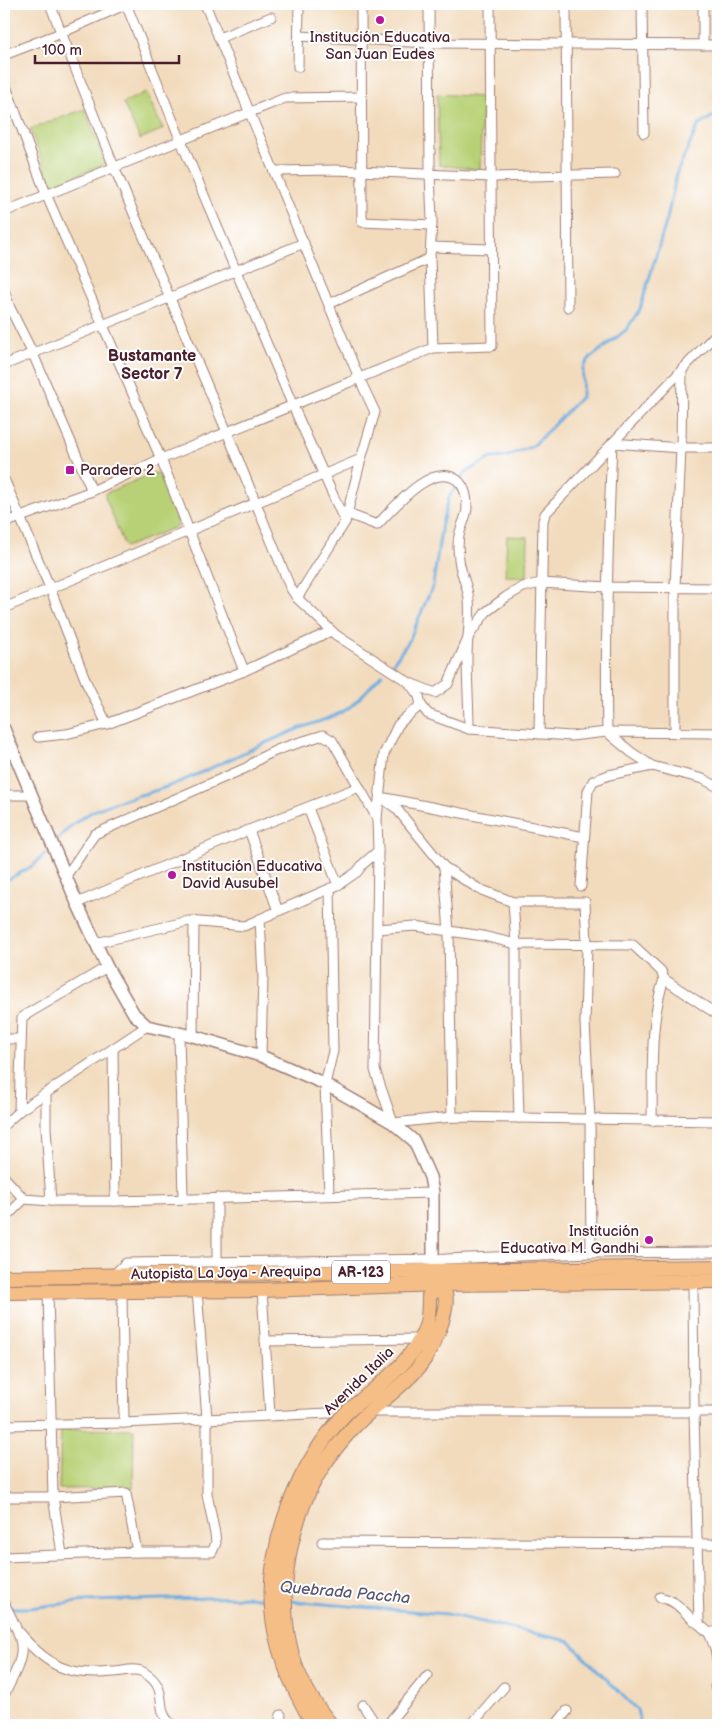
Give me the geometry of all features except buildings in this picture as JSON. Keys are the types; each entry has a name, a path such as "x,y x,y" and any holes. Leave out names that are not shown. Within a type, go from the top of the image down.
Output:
{"main road":[{"name":"Autopista La Joya - Arequipa","path":"4,1277 718,1267"},
{"name":"Autopista La Joya - Arequipa","path":"4,1292 262,1290 443,1271 693,1282 718,1281"},
{"name":"Avenida Italia","path":"314,1725 296,1695 280,1651 272,1609 273,1570 279,1535 297,1502 314,1456 345,1414 407,1359 426,1325 429,1296 443,1271"},
{"name":"Avenida Italia","path":"331,1725 317,1708 297,1670 286,1627 285,1582 297,1502 334,1451 368,1412 418,1367 433,1344 441,1323 447,1297 443,1271"}],"street":[{"path":"50,4 114,167 227,432 290,587 297,598 331,631 410,683 435,693 448,684 470,634 486,612 506,596 523,587 541,583 607,587 718,588"},
{"path":"4,55 61,33 127,4 181,141 293,406 323,474 346,518 377,526 422,482 432,477 449,476 461,484 467,499 467,509 458,542 459,561 469,598 470,634 467,656 469,729"},
{"path":"205,4 360,378 376,412 361,459 346,518 297,598"},
{"path":"298,67 299,4"},
{"path":"361,4 362,222 432,225"},
{"path":"429,4 432,225 430,258 433,348"},
{"path":"4,522 92,491 161,459 433,348 492,346 490,4"},
{"path":"566,4 568,307"},
{"path":"642,4 644,133"},
{"path":"703,4 703,45"},
{"path":"219,38 271,17"},
{"path":"299,36 429,43 718,45"},
{"path":"4,81 46,194 161,459 244,670"},
{"path":"4,212 285,98 361,97"},
{"path":"274,171 361,171 491,177 615,174"},
{"path":"4,365 304,243"},
{"path":"431,247 491,249"},
{"path":"329,304 430,258"},
{"path":"4,290 10,308 33,354 92,491"},
{"path":"539,734 541,583 543,521 545,514 718,332"},
{"path":"675,731 675,588 681,448 682,369"},
{"path":"612,443 681,448 718,448"},
{"path":"607,732 607,587 612,443"},
{"path":"4,608 361,459"},
{"path":"4,479 50,588 87,684 107,724"},
{"path":"38,737 66,734 107,724 244,670 331,631"},
{"path":"410,683 419,696 421,706 428,714 469,729 571,736 607,732 675,731 718,733"},
{"path":"393,1124 376,1070 377,818 384,754 398,725 421,706"},
{"path":"4,730 77,903 108,967 134,1014 147,1026 193,1036 261,1056 325,1084 393,1124 414,1141 430,1177 433,1193 433,1258 443,1271 591,1253 718,1252"},
{"path":"607,732 652,766 692,776 718,787"},
{"path":"65,876 78,861 83,850 95,834 248,767 257,759 276,750 323,736 332,740 377,818"},
{"path":"581,886 588,791 593,782 609,775 652,766"},
{"path":"77,903 249,830 359,787"},
{"path":"4,795 31,795"},
{"path":"380,796 584,837"},
{"path":"380,796 396,808 444,867 479,889 513,902 585,902 587,944 585,1023 590,1119 591,1253"},
{"path":"308,808 334,887 333,1051 325,1084 329,1194"},
{"path":"249,830 278,911"},
{"path":"96,943 194,921 244,926 334,887 357,872 378,851"},
{"path":"444,867 449,932 452,1117"},
{"path":"513,902 516,944 519,1118"},
{"path":"260,919 263,977 261,1056"},
{"path":"193,1036 194,921"},
{"path":"377,929 416,926 482,936 516,944 633,945 661,971 664,979 718,1015"},
{"path":"18,1112 22,1017 108,967"},
{"path":"652,1121 655,1027 658,999 664,979"},
{"path":"4,1124 18,1112 147,1026"},
{"path":"179,1034 183,1198"},
{"path":"4,1039 21,1039"},
{"path":"114,1049 114,1201"},
{"path":"46,1093 46,1128 51,1200"},
{"path":"393,1124 452,1117 718,1122"},
{"path":"4,1177 24,1199 114,1201 329,1194 433,1193"},
{"path":"217,1198 217,1262"},
{"path":"4,1219 24,1199"},
{"path":"111,1277 126,1264 433,1258"},
{"path":"693,1282 699,1623"},
{"path":"262,1290 270,1415"},
{"path":"122,1291 124,1423"},
{"path":"4,1557 137,1552 212,1552 216,1543 207,1494 207,1418 198,1291"},
{"path":"48,1292 53,1497 62,1554"},
{"path":"265,1341 419,1339"},
{"path":"345,1414 368,1412 718,1412"},
{"path":"4,1425 124,1423 328,1413"},
{"path":"4,1497 126,1494 137,1552"},
{"path":"322,1542 718,1544"},
{"path":"660,1597 671,1600 684,1609 689,1616 714,1632 718,1665"},
{"path":"4,1603 20,1633 41,1656 71,1671 97,1674 140,1670 149,1676 158,1684 162,1692 161,1706 164,1715 173,1725"},
{"path":"4,1696 20,1662 22,1644 20,1633"},
{"path":"388,1725 428,1675"},
{"path":"472,1725 504,1687"},
{"path":"363,1705 376,1725"},
{"path":"556,1725 567,1711"},
{"path":"279,1725 281,1715"}],"green space":[{"path":"146,92 163,129 140,139 123,103"},
{"path":"437,94 482,97 480,170 439,165"},
{"path":"85,109 106,164 52,185 30,129"},
{"path":"154,473 160,477 179,526 125,547 105,497 106,493"},
{"path":"507,536 528,537 527,577 505,576"},
{"path":"134,1429 133,1488 59,1489 61,1430"}],"waterway":[{"path":"393,663 409,641 433,585 442,523 449,497 466,472 491,458 505,457 533,446 582,396 583,368 589,359 626,330 640,309 667,219 677,172 698,126 718,115"},
{"path":"55,843 67,829 93,811 169,786 297,729 342,712 356,701 382,674"},
{"path":"4,882 34,865 51,848"},
{"name":"Quebrada Paccha","path":"9,1608 29,1608 86,1601 247,1597 268,1599"},
{"name":"Quebrada Paccha","path":"289,1601 446,1614 569,1641 637,1710 641,1725"}],"place":[{"name":"Institución Educativa San Juan Eudes","path":"380,20"},
{"name":"Paradero 2","path":"70,470"},
{"name":"Institución Educativa David Ausubel","path":"172,875"},
{"name":"Institución Educativa M. Gandhi","path":"649,1240"}],"district":[{"name":"Bustamante Sector 7","path":"152,365"}]}
